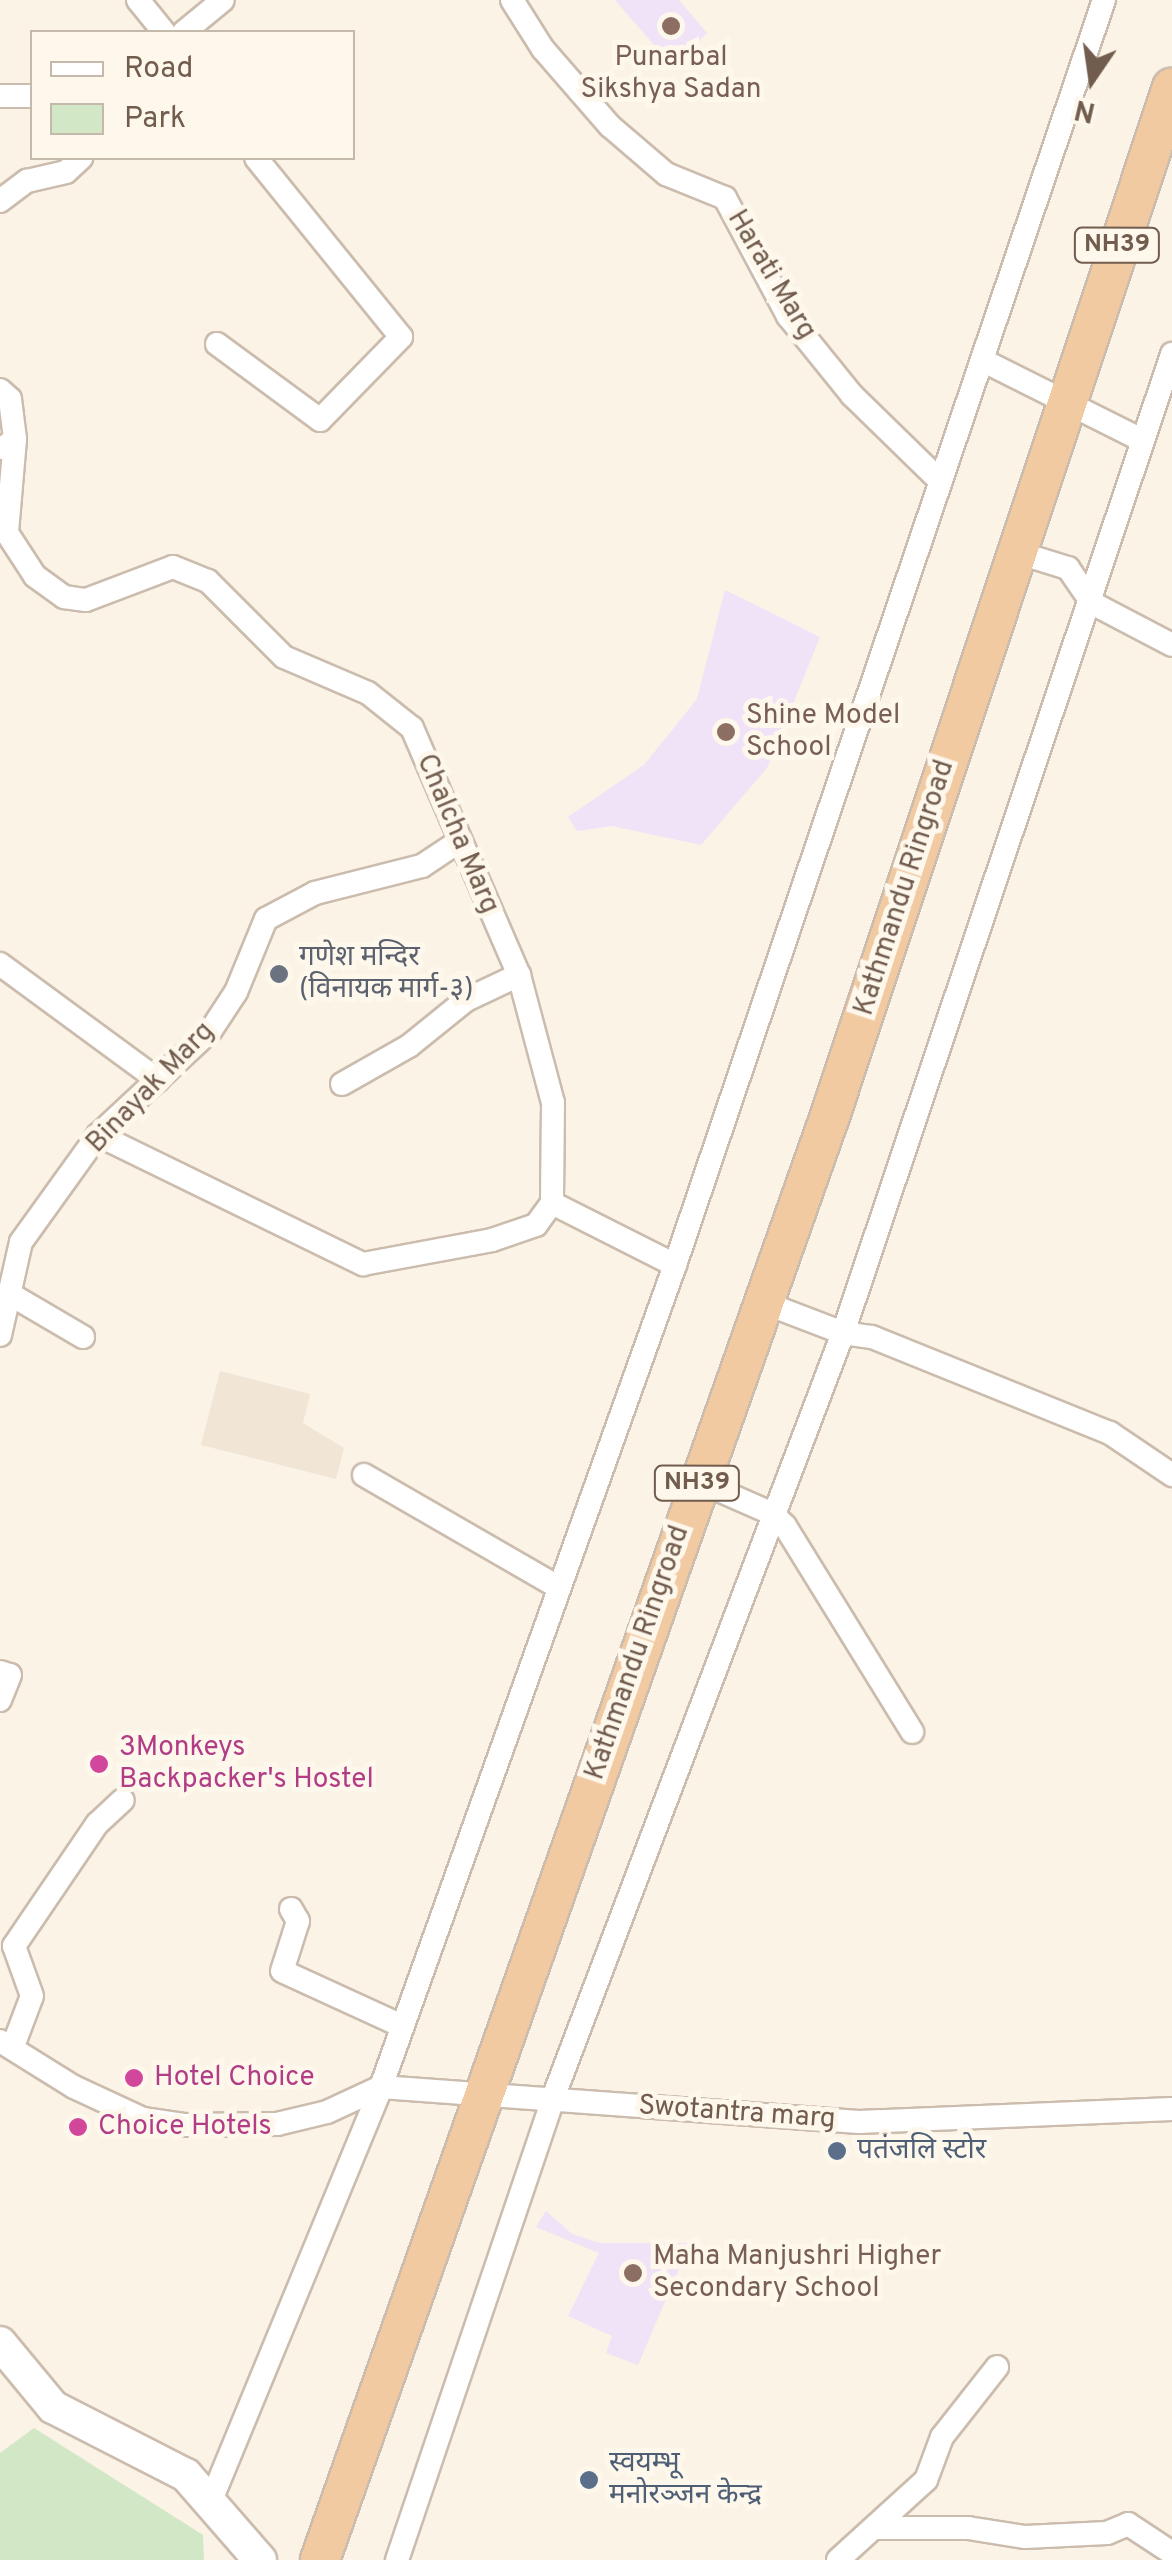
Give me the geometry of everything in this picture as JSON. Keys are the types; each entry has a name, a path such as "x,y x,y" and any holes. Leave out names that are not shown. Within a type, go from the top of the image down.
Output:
{"highway":[{"name":"NH39","path":"1066,404 1172,88"},
{"name":"Kathmandu Ringroad","path":"320,2560 482,2091 835,1100 1013,551 1066,404"}],"main road":[{"path":"0,2343 54,2407 152,2452 212,2498 260,2560"}],"street":[{"path":"138,0 162,30"},
{"path":"186,30 223,0"},
{"name":"Harati Marg","path":"512,0 543,49 610,126 666,174 725,198 788,316 852,395 940,481"},
{"path":"212,2498 381,2087 556,1586 676,1265 1104,0"},
{"path":"0,96 30,96"},
{"path":"0,201 27,181 66,172 80,160"},
{"path":"217,344 320,420 401,337 258,160"},
{"path":"396,2560 552,2098 842,1333 970,943 1092,602 1172,354"},
{"path":"982,360 1142,440"},
{"name":"Chalcha Marg","path":"0,390 10,399 7,533 35,576 64,598 86,600 156,570 173,567 208,581 284,657 368,693 412,728 518,975 553,1103 552,1204"},
{"path":"1013,551 1068,568 1092,602 1172,645"},
{"name":"Binayak Marg","path":"0,1335 21,1242 98,1135 220,1018 266,919 316,893 422,866 458,842"},
{"path":"0,964 158,1080"},
{"path":"342,1084 409,1046 466,1000 518,975"},
{"path":"98,1135 363,1264 492,1240 536,1224 552,1204 676,1265"},
{"path":"8,1292 83,1338"},
{"path":"762,1302 842,1333 872,1336 1110,1433 1172,1475"},
{"path":"364,1476 556,1586"},
{"path":"698,1480 774,1514 912,1732"},
{"path":"0,1672 10,1675 0,1700"},
{"path":"124,1800 97,1824 14,1946 32,1996 6,2043 74,2088 143,2119 184,2125 277,2124 327,2112 381,2087"},
{"path":"290,1909 298,1921 282,1971 402,2026"},
{"name":"Swotantra marg","path":"381,2087 482,2091 859,2122 1172,2109"},
{"path":"838,2560 926,2480 942,2437 997,2367"},
{"path":"876,2528 968,2528 1025,2537 1108,2533 1128,2524 1172,2553"}],"shaded area":[{"name":"Punarbal Sikshya Sadan","path":"615,0 679,0 707,33 676,63 668,61"},
{"name":"Shine Model School","path":"725,590 820,637 767,768 701,845 612,826 577,831 568,817 644,765 697,699"},
{"path":"220,1371 310,1394 303,1423 344,1448 336,1479 201,1445"},
{"name":"Maha Manjushri Higher Secondary School","path":"546,2211 572,2234 600,2243 690,2243 638,2365 606,2353 612,2336 568,2316 599,2253 536,2227"}],"green space":[{"path":"34,2428 203,2535 204,2560 0,2560 0,2453"}],"place":[{"name":"Punarbal Sikshya Sadan","path":"671,26"},
{"name":"Shine Model School","path":"726,732"},
{"name":"गणेश मन्दिर (विनायक मार्ग-३)","path":"279,974"},
{"name":"3Monkeys Backpacker's Hostel","path":"99,1764"},
{"name":"Hotel Choice","path":"134,2078"},
{"name":"Choice Hotels","path":"78,2127"},
{"name":"पतंजलि स्टोर","path":"837,2151"},
{"name":"Maha Manjushri Higher Secondary School","path":"633,2273"},
{"name":"स्वयम्भू मनोरञ्जन केन्द्र","path":"589,2480"}]}
